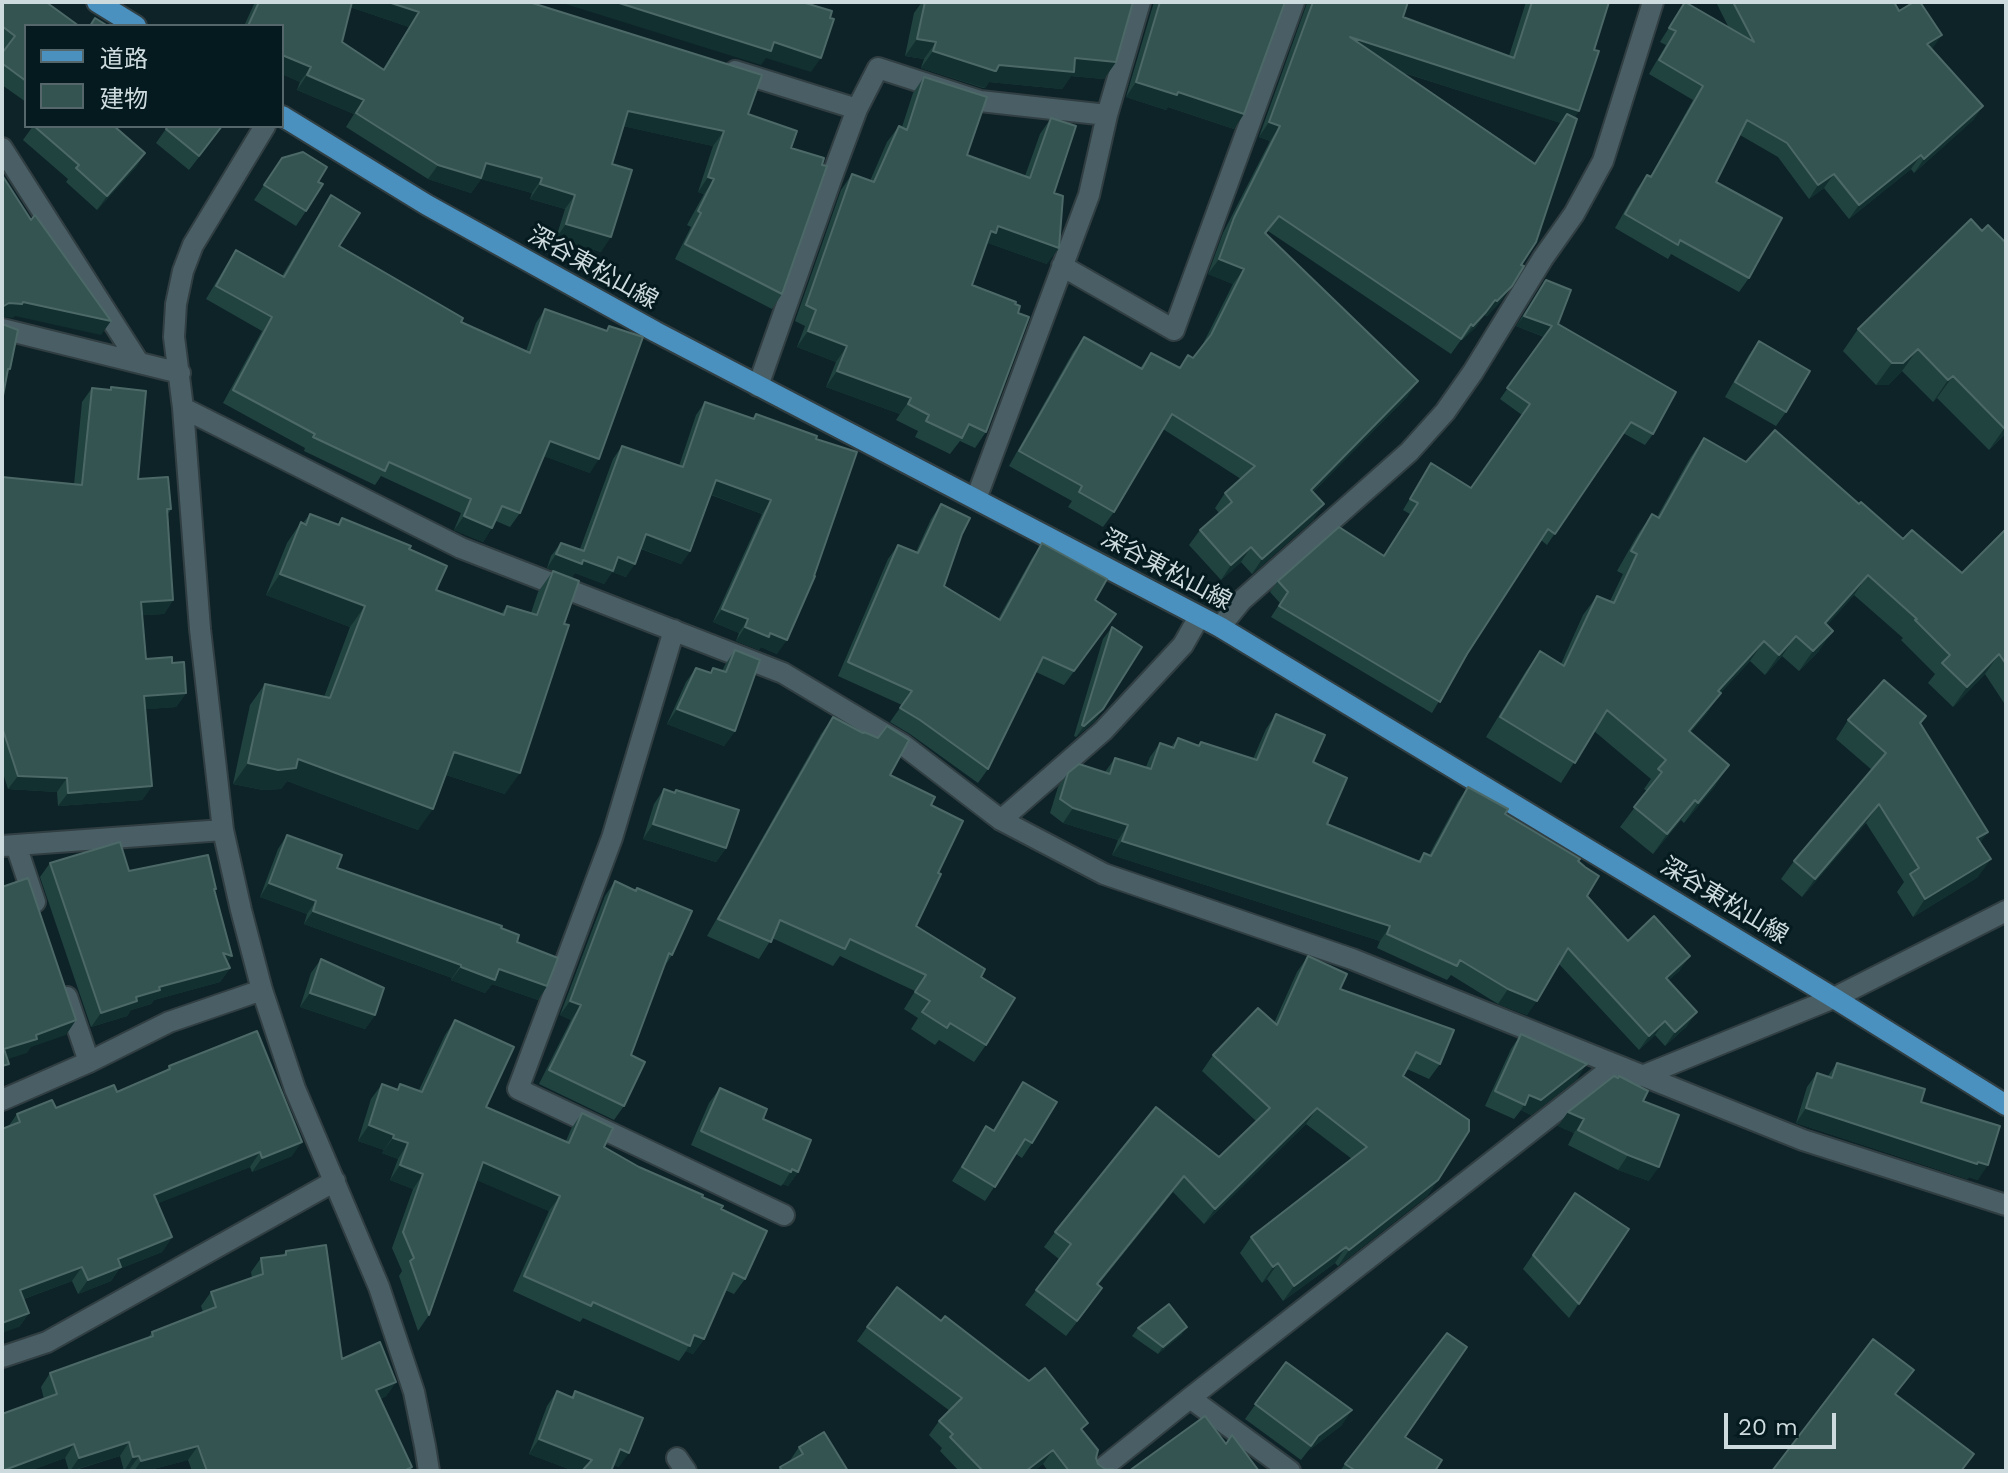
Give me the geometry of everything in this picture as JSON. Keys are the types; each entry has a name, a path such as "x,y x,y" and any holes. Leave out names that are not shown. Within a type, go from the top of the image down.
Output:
{"main road":[{"path":"97,2 133,24"},
{"name":"深谷東松山線","path":"284,117 427,205 758,386 1220,627 2006,1105"}],"street":[{"path":"976,499 1089,195 1107,115 1140,2"},
{"path":"1062,266 1174,330 1294,2"},
{"path":"1220,627 1242,600 1409,452 1445,412 1473,372 1543,258 1574,214 1603,161 1653,2"},
{"path":"709,63 857,109"},
{"path":"758,386 857,109 878,68 980,101 1107,115"},
{"path":"264,128 193,245 183,271 176,304 174,337 180,373 200,629 223,830 262,990 295,1089 379,1287 414,1392 429,1471"},
{"path":"2,148 139,363"},
{"path":"2,329 180,373"},
{"path":"183,408 461,548 783,673 902,744 1001,820 1104,874 1352,959 1803,1140 2006,1205"},
{"path":"1001,820 1103,731 1183,645 1199,617"},
{"path":"674,630 612,838 518,1089 784,1215"},
{"path":"40,917 9,846 223,830"},
{"path":"1642,1076 1834,998 2006,911"},
{"path":"60,975 89,1062"},
{"path":"2,1100 169,1022 262,990"},
{"path":"1099,1471 1614,1066"},
{"path":"2,1357 47,1342 335,1181"},
{"path":"1190,1398 1290,1471"}],"building":[{"path":"2,2 46,2 76,24 24,24 24,80 3,64 3,52 15,36 2,26"},
{"path":"259,2 352,2 342,42 384,70 419,12 388,2 529,2 762,75 748,114 797,131 791,148 824,158 822,165 827,166 782,294 685,244 714,179 708,177 724,131 628,111 612,164 632,170 611,237 566,224 575,195 540,184 542,178 486,163 481,178 438,165 356,113 364,100 307,75 311,67 284,56 284,24 249,24"},
{"path":"616,2 802,2 832,11 830,18 834,19 821,58 774,42 771,51"},
{"path":"925,2 1133,2 1116,62 1075,58 1074,72 999,65 995,71 933,51 936,42 917,39"},
{"path":"1160,2 1285,2 1244,114 1136,82"},
{"path":"1313,2 1408,2 1403,17 1514,58 1532,2 1609,2 1594,50 1599,51 1579,111 1350,37 1535,164 1567,114 1577,119 1536,242 1521,265 1524,266 1512,286 1473,326 1471,324 1461,339 1279,216 1265,233 1418,381 1311,490 1324,504 1262,559 1251,547 1231,565 1200,530 1232,502 1225,493 1255,466 1172,414 1114,512 1079,492 1082,486 1019,451 1084,337 1142,369 1151,353 1180,368 1188,355 1193,358 1211,335 1244,269 1219,259 1234,218 1280,126 1269,122"},
{"path":"1685,2 1754,42 1733,2 1894,2 1899,11 1920,2 1942,35 1927,44 1983,106 1924,159 1921,155 1859,205 1834,174 1818,185 1787,143 1747,120 1716,182 1782,218 1749,278 1680,240 1678,245 1625,214 1647,175 1651,177 1703,86 1659,60 1676,31 1669,28"},
{"path":"95,18 105,24 91,24"},
{"path":"924,77 987,97 967,155 1030,178 1051,118 1076,126 1054,193 1063,196 1059,248 998,226 996,233 991,231 972,285 1016,302 1020,306 1018,313 1029,317 986,432 969,424 962,438 926,421 929,415 908,404 911,398 837,371 847,346 808,331 816,310 806,305 852,174 874,182 899,126 907,130"},
{"path":"36,128 116,128 145,153 107,196 76,168 79,165"},
{"path":"167,128 220,128 199,156"},
{"path":"303,152 327,167 318,182 323,184 306,211 264,185 282,158"},
{"path":"2,175 31,220 35,215 111,321 23,302 2,307"},
{"path":"331,195 360,213 339,246 463,318 461,322 530,353 545,309 607,331 609,326 643,337 599,459 550,441 520,513 502,506 492,528 464,516 471,499 389,462 385,471 313,437 315,434 233,390 272,317 216,286 236,250 284,277"},
{"path":"1971,219 1982,231 1988,225 2006,243 2004,428 1953,376 1948,380 1918,349 1903,363 1892,363 1858,329"},
{"path":"1546,280 1571,290 1558,324 1676,392 1653,434 1631,422 1555,534 1548,529 1467,654 1440,702 1279,606 1288,592 1278,581 1339,527 1384,556 1418,503 1410,499 1431,463 1471,488 1530,404 1507,388 1552,326 1524,316"},
{"path":"2,324 18,330 2,401"},
{"path":"1759,341 1810,371 1786,412 1735,382"},
{"path":"111,387 146,391 138,479 168,477 173,600 141,602 146,659 172,657 172,663 184,662 186,693 144,696 152,786 68,793 67,778 18,776 2,727 2,477 82,485 92,388 111,390"},
{"path":"705,402 754,419 756,414 857,452 815,576 787,640 770,633 769,637 745,627 748,619 722,609 771,500 716,480 690,551 646,534 635,564 618,557 613,571 556,554 561,543 584,551 622,446 683,467"},
{"path":"1775,430 1903,539 1912,530 1962,573 2006,529 2006,664 1999,654 1967,687 1942,663 1950,655 1917,619 1868,575 1825,623 1833,631 1813,651 1796,636 1779,655 1764,641 1718,691 1721,693 1689,731 1729,765 1667,834 1634,807 1662,772 1658,769 1666,760 1607,710 1575,763 1500,717 1540,651 1564,666 1597,596 1614,603 1637,554 1631,551 1652,514 1659,518 1704,438 1746,462"},
{"path":"941,504 970,518 944,586 1000,620 1042,543 1107,579 1095,600 1116,614 1074,671 1043,657 988,769 900,708 912,691 848,662 898,545 918,553"},
{"path":"310,514 339,525 342,518 411,546 409,549 447,566 436,590 504,615 507,606 537,615 553,571 579,581 564,624 569,625 520,773 454,752 433,809 298,759 296,768 278,770 248,763 265,684 330,698 365,606 280,574 301,522 306,525"},
{"path":"1112,627 1142,647 1103,709 1084,726 1082,725"},
{"path":"735,650 760,660 735,731 677,709 696,668 711,673 713,668 726,672"},
{"path":"1884,680 1926,716 1920,723 1988,832 1977,838 1991,859 1925,899 1910,874 1919,868 1879,804 1815,879 1794,861 1886,753 1848,720"},
{"path":"1276,714 1325,735 1313,762 1347,778 1327,824 1420,862 1424,853 1431,856 1468,787 1508,809 1505,814 1580,859 1578,861 1599,876 1587,896 1628,941 1654,916 1690,956 1666,978 1697,1012 1675,1032 1665,1021 1649,1036 1568,948 1537,1001 1508,989 1460,960 1457,966 1387,934 1390,926 1122,841 1128,825 1073,808 1060,799 1068,773 1079,764 1110,774 1115,758 1151,769 1160,743 1174,748 1178,738 1257,760"},
{"path":"833,717 878,738 887,726 909,740 890,775 935,797 931,805 963,821 916,926 985,969 981,977 1015,998 986,1045 950,1023 947,1028 922,1012 930,1001 915,992 926,975 850,939 845,949 780,920 771,942 718,919"},
{"path":"664,789 739,810 726,848 653,824"},
{"path":"287,835 342,855 337,868 502,926 519,935 517,942 558,958 547,986 499,969 495,980 313,911 316,901 269,883"},
{"path":"120,842 129,871 208,855 232,956 223,953 230,968 159,987 160,990 136,997 137,1001 101,1013 50,863"},
{"path":"28,878 76,1020 36,1035 37,1039 4,1049 9,1064 2,1066 2,887"},
{"path":"615,881 692,911 672,955 669,953 631,1055 645,1062 624,1106 549,1070 581,1005 570,1001"},
{"path":"1308,956 1347,974 1340,989 1454,1030 1440,1064 1416,1052 1403,1076 1469,1120 1469,1131 1438,1180 1349,1250 1346,1247 1294,1286 1278,1263 1273,1267 1251,1237 1367,1147 1317,1108 1215,1209 1184,1176 1097,1284 1102,1288 1077,1321 1036,1290 1071,1244 1055,1232 1156,1107 1219,1157 1270,1108 1213,1055 1258,1008 1277,1025"},
{"path":"321,959 384,988 375,1015 310,993"},
{"path":"455,1020 514,1047 486,1107 569,1143 582,1113 613,1128 604,1147 639,1167 703,1195 723,1206 721,1209 767,1231 745,1279 733,1273 704,1339 694,1335 690,1346 593,1302 591,1306 524,1276 560,1196 483,1162 429,1315 410,1261 414,1258 403,1232 423,1174 400,1165 408,1143 369,1125 382,1084 398,1090 400,1084 422,1092"},
{"path":"257,1031 302,1142 262,1158 260,1152 154,1195 172,1237 118,1259 121,1267 88,1280 82,1267 20,1290 29,1313 2,1323 2,1129 20,1122 17,1114 52,1100 56,1108 114,1085 117,1092 170,1069 169,1066"},
{"path":"1521,1034 1587,1064 1541,1100 1529,1095 1525,1105 1495,1091"},
{"path":"1837,1063 1925,1089 1921,1102 2000,1126 1988,1165 1806,1108 1817,1073 1832,1078"},
{"path":"1614,1076 1648,1091 1643,1101 1679,1115 1659,1167 1578,1130 1584,1119 1568,1112"},
{"path":"1023,1082 1057,1102 1032,1143 1025,1139 995,1187 962,1167 986,1126 994,1131"},
{"path":"720,1088 767,1109 763,1119 811,1140 798,1172 792,1169 791,1172 701,1131"},
{"path":"1575,1193 1629,1229 1579,1304 1533,1255"},
{"path":"326,1245 342,1359 380,1342 396,1382 376,1390 412,1467 404,1471 207,1471 198,1446 141,1461 139,1456 133,1457 129,1442 79,1458 74,1444 2,1471 2,1414 57,1394 50,1373 153,1336 152,1332 216,1307 211,1292 263,1274 261,1258"},
{"path":"897,1287 941,1321 945,1316 1029,1381 1045,1368 1088,1423 1081,1429 1098,1450 1098,1464 1115,1471 1069,1471 1053,1450 1026,1471 983,1471 939,1421 962,1398 867,1327"},
{"path":"1169,1304 1187,1327 1163,1347 1138,1328"},
{"path":"1447,1333 1467,1347 1405,1437 1442,1460 1435,1471 1356,1471 1345,1464"},
{"path":"1873,1339 1914,1370 1895,1394 1974,1454 1961,1471 1772,1471"},
{"path":"1286,1362 1352,1410 1318,1436 1311,1446 1255,1404"},
{"path":"557,1391 573,1398 575,1391 643,1418 629,1453 620,1449 611,1471 582,1471 592,1460 539,1439"},
{"path":"1205,1416 1226,1444 1232,1435 1259,1471 1129,1471"},
{"path":"824,1432 848,1471 782,1471 780,1467 803,1454 799,1447"}]}
